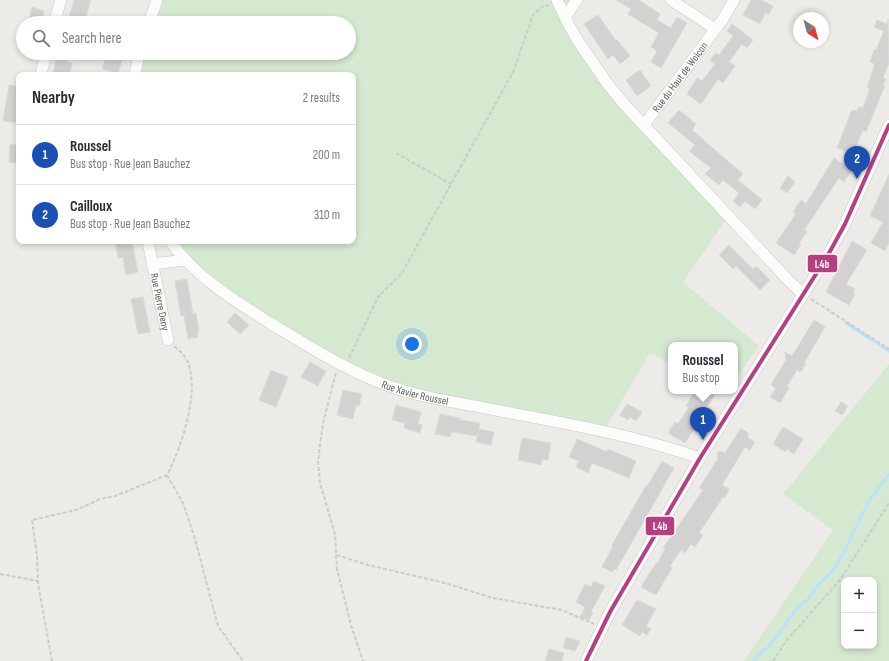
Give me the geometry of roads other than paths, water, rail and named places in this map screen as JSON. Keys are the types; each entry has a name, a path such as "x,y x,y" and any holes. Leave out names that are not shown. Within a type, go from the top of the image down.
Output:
{"street":[{"path":"56,16 61,0"},
{"path":"151,16 157,0"},
{"path":"576,0 560,8 578,41 607,83 644,125 789,281 803,294"},
{"path":"671,0 715,28"},
{"name":"Rue du Haut de Woicon","path":"644,125 734,0"},
{"path":"42,72 44,60"},
{"path":"136,72 138,60"},
{"path":"586,661 610,612 700,458 828,255 845,224 889,125"},
{"name":"Rue Pierre Deny","path":"149,244 168,340"},
{"name":"Rue Xavier Roussel","path":"173,244 209,283 237,303 358,374 414,394 604,431 700,458"},
{"name":"Rue Pierre Deny","path":"152,264 186,260"}],"waterway":[{"path":"846,323 889,351"},
{"path":"753,661 771,644 795,611 808,599 817,586 832,572 844,552 869,501 889,474"}],"place":[{"name":"Cailloux","path":"857,179"},
{"name":"Roussel","path":"703,440"}]}
